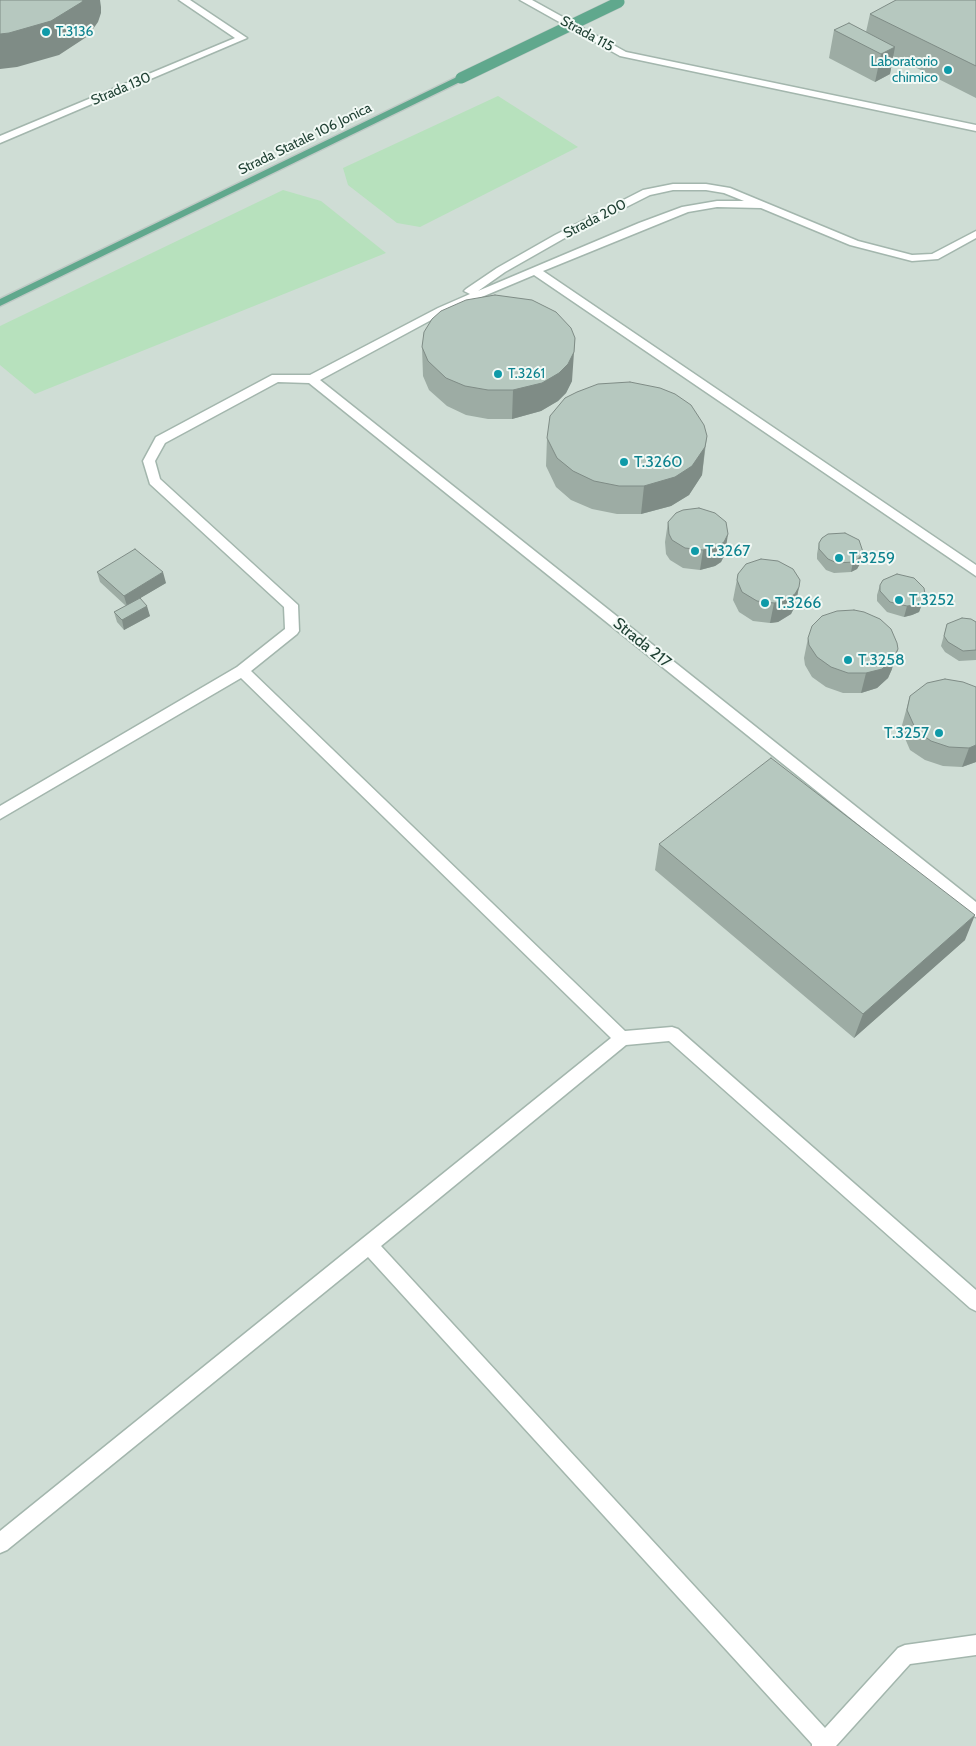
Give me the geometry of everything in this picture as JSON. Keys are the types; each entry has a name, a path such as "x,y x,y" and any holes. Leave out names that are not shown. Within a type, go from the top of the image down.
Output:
{"main road":[{"name":"Strada Statale 106 Jonica","path":"0,303 621,1"}],"lane":[{"name":"Strada 130","path":"0,140 242,38 184,0"},
{"name":"Strada 115","path":"525,0 623,54 976,128"},
{"name":"Strada 200","path":"442,310 501,270 559,237 647,192 673,187 706,187 726,190 854,243 912,258 934,257 976,234"},
{"name":"Strada 200","path":"312,378 442,310 686,209 717,204 762,205"},
{"path":"535,271 976,571"},
{"path":"0,813 242,671 292,631 291,605 154,481 149,461 160,440 276,378 312,378"},
{"name":"Strada 217","path":"312,378 974,907"},
{"path":"242,671 622,1038"},
{"path":"0,1543 369,1246 622,1038 672,1034 976,1302"},
{"path":"369,1246 824,1744 905,1655 976,1645"}],"shaded area":[{"path":"0,0 976,0 976,1746 0,1746"}],"green space":[{"path":"498,96 578,147 420,227 397,223 348,185 343,168"},
{"path":"283,190 321,201 386,253 35,394 0,365 0,326"}],"building":[{"path":"0,0 83,0 51,21 0,34"},
{"path":"896,0 976,0 976,66 870,14"},
{"path":"849,23 895,47 881,54 834,30"},
{"name":"T.3261","path":"495,295 532,300 556,312 571,328 575,338 574,352 568,364 559,373 542,383 513,390 488,390 465,386 446,378 428,361 422,347 424,332 432,319 441,311 466,300"},
{"name":"T.3260","path":"630,382 660,388 675,394 691,405 704,425 707,436 705,447 692,466 675,477 644,486 619,486 594,481 573,471 557,458 547,438 550,416 565,398 577,392 598,384"},
{"path":"699,508 715,513 726,522 728,534 724,542 718,546 703,550 685,548 672,540 669,534 668,522 676,513"},
{"path":"845,533 859,540 863,552 853,562 837,563 828,559 819,549 819,543 822,538 828,534"},
{"path":"135,549 163,572 124,596 97,572"},
{"path":"761,559 778,561 793,569 800,580 795,594 782,602 774,603 757,601 742,592 737,580 738,574 746,564"},
{"path":"897,574 914,578 924,588 925,594 922,601 915,605 907,606 890,602 880,591 880,585 883,580"},
{"path":"140,598 147,606 122,620 114,612"},
{"path":"854,610 880,619 891,629 898,649 893,659 882,669 866,673 848,673 831,667 817,657 809,645 808,638 812,626 822,616 837,611"},
{"path":"962,618 971,619 976,622 976,650 963,651 948,642 944,636 947,624"},
{"name":"T.3257","path":"945,679 963,682 976,687 976,745 969,748 949,747 931,741 916,730 907,710 910,696 927,683"},
{"path":"771,758 975,915 863,1014 659,844"}],"place":[{"name":"T.3136","path":"46,32"},
{"name":"Laboratorio chimico","path":"948,70"},
{"name":"T.3261","path":"498,374"},
{"name":"T.3260","path":"624,462"},
{"name":"T.3267","path":"695,551"},
{"name":"T.3259","path":"839,558"},
{"name":"T.3252","path":"899,600"},
{"name":"T.3266","path":"765,603"},
{"name":"T.3258","path":"848,660"},
{"name":"T.3257","path":"939,733"}]}
